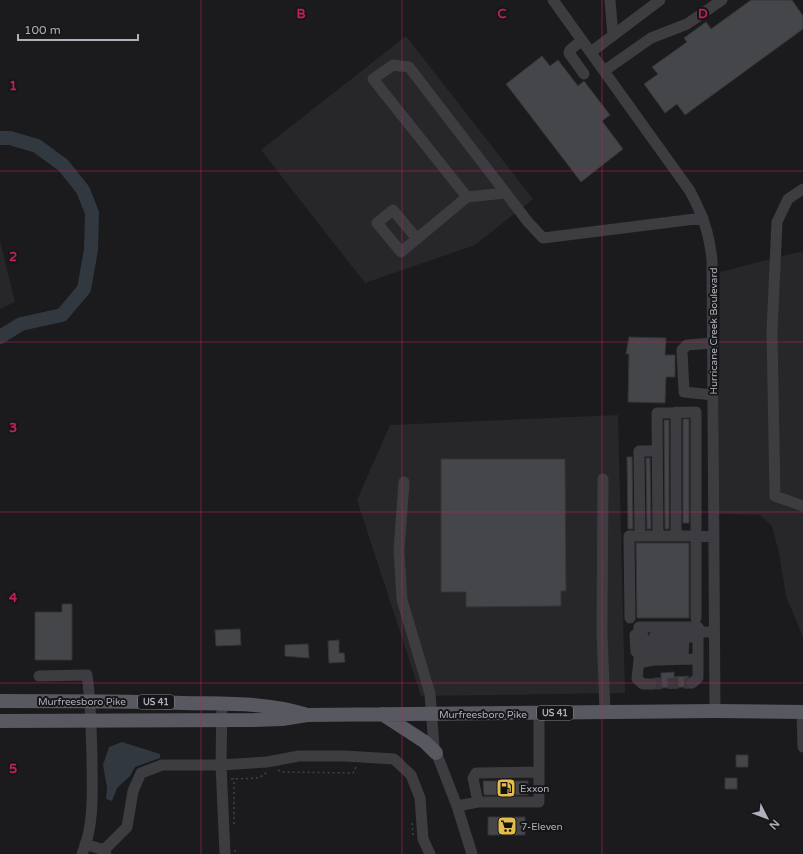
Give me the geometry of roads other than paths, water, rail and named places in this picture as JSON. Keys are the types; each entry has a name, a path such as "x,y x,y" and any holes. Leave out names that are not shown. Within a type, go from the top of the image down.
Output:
{"main road":[{"name":"Murfreesboro Pike","path":"0,701 90,700 222,704 284,708 307,714"},
{"name":"Murfreesboro Pike","path":"0,721 282,719 307,714 714,711 802,712"},
{"path":"382,714 425,742 436,753"}],"street":[{"name":"Hurricane Creek Boulevard","path":"553,0 690,191 709,234 712,260 713,343 714,711"},
{"path":"610,0 613,36"},
{"path":"591,52 660,0"},
{"path":"604,71 652,38 687,24 722,0"},
{"path":"582,40 570,50 569,53 584,74"},
{"path":"467,197 373,79 392,65 409,67 506,193 543,238 703,218"},
{"path":"803,189 788,200 777,222 772,332 774,496 803,506"},
{"path":"417,239 467,197 506,193"},
{"path":"713,343 687,345 682,350 684,392 713,395"},
{"path":"676,412 676,536"},
{"path":"658,536 657,413 696,412 696,618"},
{"path":"640,536 639,451 657,451"},
{"path":"603,479 602,633 605,712"},
{"path":"404,482 399,550 402,600 430,694 432,731 436,753 457,806 472,854"},
{"path":"630,618 629,536 714,537"},
{"path":"651,684 643,684 637,679 659,658 679,636 698,627 639,627 639,632 659,658 698,678 692,683"},
{"path":"659,658 679,636 714,632"},
{"path":"659,658 679,636"},
{"path":"40,676 87,675 91,721 92,797 89,828 83,849 105,852 127,827 133,790 141,773 162,765 221,765 267,762 299,756 345,756 394,759 412,775 420,798 423,839 430,854"},
{"path":"222,704 221,765 230,851"},
{"path":"802,712 803,747"},
{"path":"457,806 478,802 539,802 539,713"},
{"path":"478,802 473,778 476,773 539,772"}],"waterway":[{"path":"0,138 10,138 37,146 63,165 83,190 92,213 91,250 84,289 62,315 21,324 0,337"}],"tunnel":[{"path":"651,684 692,683"}],"place":[{"name":"Exxon","path":"506,788"},
{"name":"7-Eleven","path":"507,826"}]}
